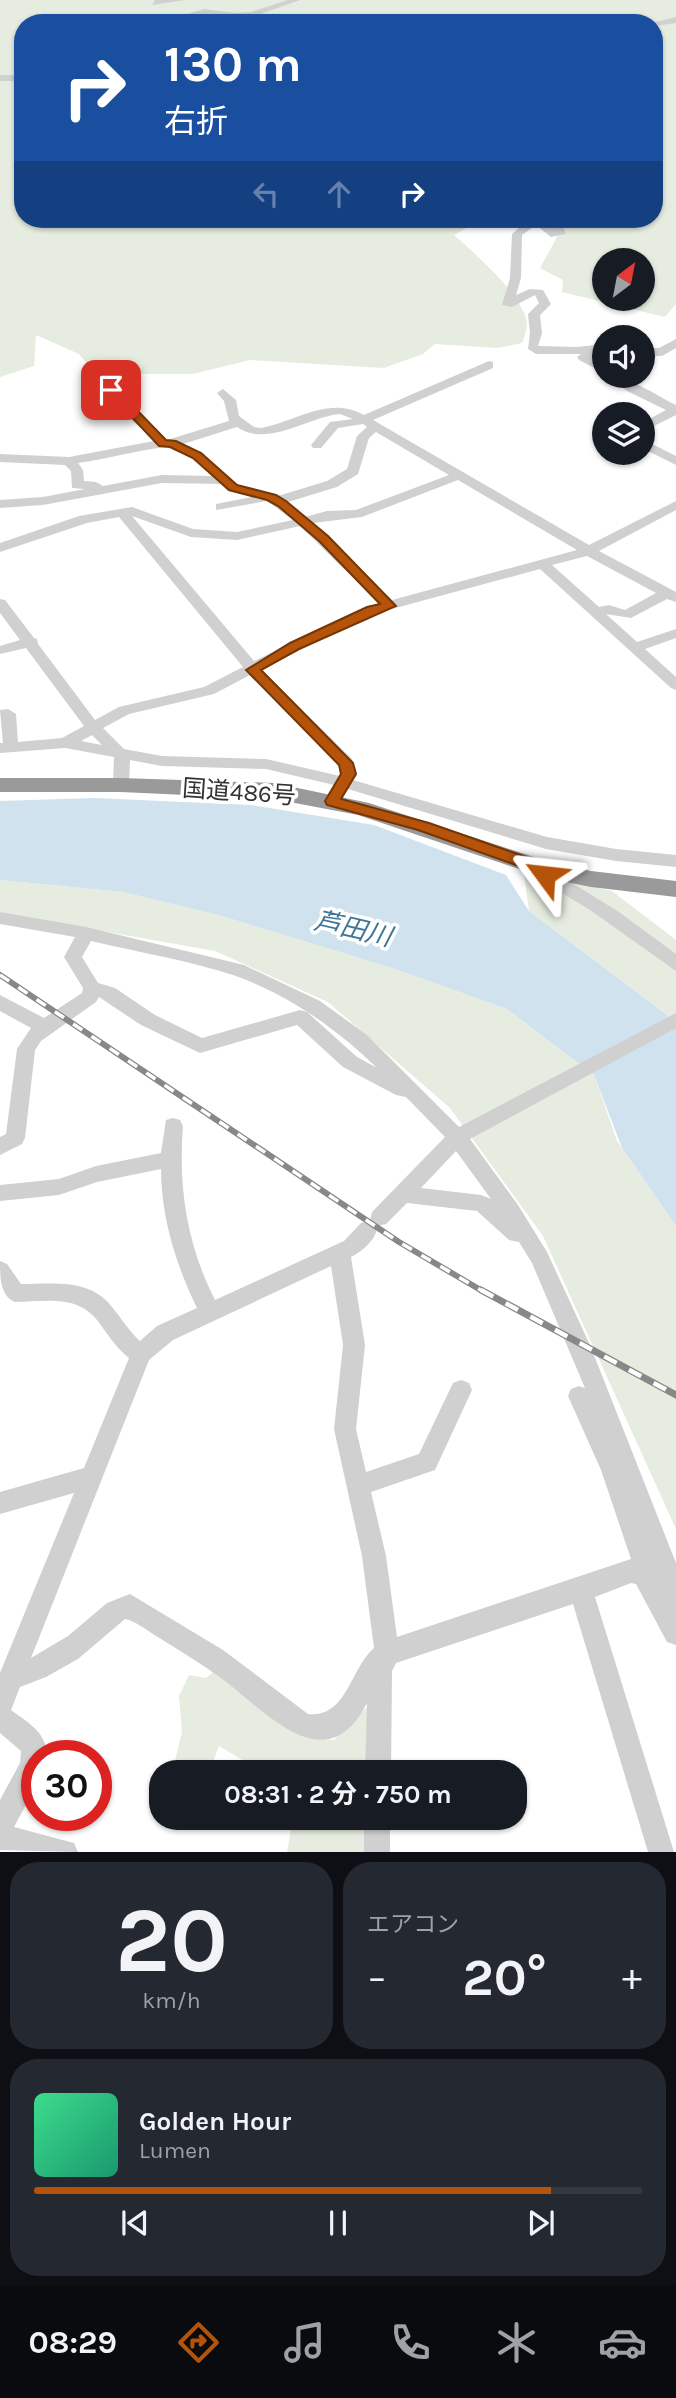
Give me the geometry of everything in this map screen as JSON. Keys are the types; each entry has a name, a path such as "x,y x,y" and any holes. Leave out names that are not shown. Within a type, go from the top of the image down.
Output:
{"highway":[{"name":"国道486号","path":"0,785 121,785 339,792 423,827 546,870 591,879 676,889"}],"street":[{"path":"162,0 155,4 181,0"},
{"path":"217,3 252,14 296,0"},
{"path":"196,14 220,14"},
{"path":"522,228 517,234 513,295 507,301 508,305 530,292 540,292 545,304 534,314 536,333 532,347 536,350 580,354 592,352"},
{"path":"551,228 555,235 561,234 559,228"},
{"path":"655,352 662,352 676,343"},
{"path":"580,354 592,362"},
{"path":"317,445 334,425 369,424 489,365"},
{"path":"631,388 676,410"},
{"path":"111,390 120,405 132,411 167,443 197,456 233,488 272,499 324,539 390,606"},
{"path":"222,393 230,400 233,418 251,430 261,432 312,415 344,410 589,551 672,595"},
{"path":"655,421 676,410"},
{"path":"0,458 73,466 97,456 167,443 239,422"},
{"path":"221,507 272,499 332,484 353,471 369,424"},
{"path":"655,450 676,461"},
{"path":"73,466 77,485 110,488"},
{"path":"0,548 85,519 122,512 139,512 180,529 214,536 259,533 327,515 358,514 459,475"},
{"path":"0,504 43,501 162,479 222,480"},
{"path":"65,743 124,710 209,691 372,610 589,551 676,505"},
{"path":"122,512 253,670 346,763 349,774 339,792"},
{"path":"655,516 676,522"},
{"path":"544,564 676,685"},
{"path":"596,612 609,609 626,615 672,595"},
{"path":"0,603 32,642 92,726 122,756 121,785"},
{"path":"635,648 672,639"},
{"path":"0,650 32,642"},
{"path":"0,715 8,714 6,748 65,743 162,761 265,764 339,792 546,843 616,855 676,861"},
{"path":"546,870 545,875 587,898 635,930 676,964"},
{"path":"0,918 86,933 209,960 267,982 313,1006 360,1040 461,1134 531,1245 579,1345 676,1594"},
{"path":"86,933 73,957 92,988 109,993 148,1020 200,1046 300,1017 351,1062 402,1090 409,1088"},
{"path":"0,1147 15,1138 26,1049 44,1027 90,997 92,988"},
{"path":"0,1002 44,1027"},
{"path":"0,1705 141,1354 165,1333 351,1247 461,1134 676,1020"},
{"path":"173,1126 169,1159 176,1225 192,1279 211,1312"},
{"path":"0,1193 59,1187 96,1174 169,1159"},
{"path":"403,1194 481,1203 498,1215 524,1244 531,1245"},
{"path":"340,1252 354,1345 345,1429 374,1556 387,1653 380,1671 378,1760"},
{"path":"0,1270 15,1293 52,1290 78,1293 103,1311 117,1334 141,1354"},
{"path":"358,1486 427,1462 461,1390"},
{"path":"579,1395 612,1470 645,1564 643,1573 676,1633"},
{"path":"0,1503 91,1477"},
{"path":"11,1677 32,1672 77,1644 119,1607 130,1606 226,1667 281,1711 306,1727 328,1726 350,1712 363,1679 376,1661 387,1653 631,1571 643,1573"},
{"path":"581,1590 661,1852"},
{"path":"0,1718 25,1736 34,1747 33,1765 0,1827"},
{"path":"377,1830 377,1852"},
{"path":"0,1837 65,1852"}],"shaded area":[{"path":"0,0 676,0 676,304 665,317 644,312 655,311 655,248 592,248 592,299 562,292 563,280 540,268 562,228 663,228 663,14 14,14 14,228 467,228 454,235 486,264 509,290 525,315 527,326 522,343 497,348 435,344 423,354 384,368 250,360 193,374 96,374 79,354 36,335 34,366 0,377"},
{"path":"524,873 564,890 676,969 676,1022 529,911"},
{"path":"0,880 123,892 222,916 395,969 507,1009 594,1075 617,1141 676,1226 676,1529 543,1236 450,1108 328,1002 215,951 0,913"},
{"path":"566,881 612,891 676,940 676,956"},
{"path":"220,1667 264,1709 309,1738 334,1740 370,1704 368,1760 242,1760 219,1746 214,1760 175,1760 182,1732 179,1696 189,1675 206,1678"},
{"path":"291,1830 365,1830 364,1852 287,1852"}],"water":[{"name":"芦田川","path":"95,798 251,805 374,825 506,875 529,911 676,1022 676,1226 622,1148 594,1075 507,1009 395,969 222,916 123,892 0,880 0,801"}],"railway":[{"path":"0,975 399,1242 484,1292"},
{"path":"481,1290 676,1395"}],"route":[{"path":"111,390 120,405 132,411 151,434 163,443 172,443 197,456 233,488 272,498 282,504 324,539 390,606 372,610 295,646 253,670 346,763 349,774 332,801 484,848 546,870 545,875"}]}
